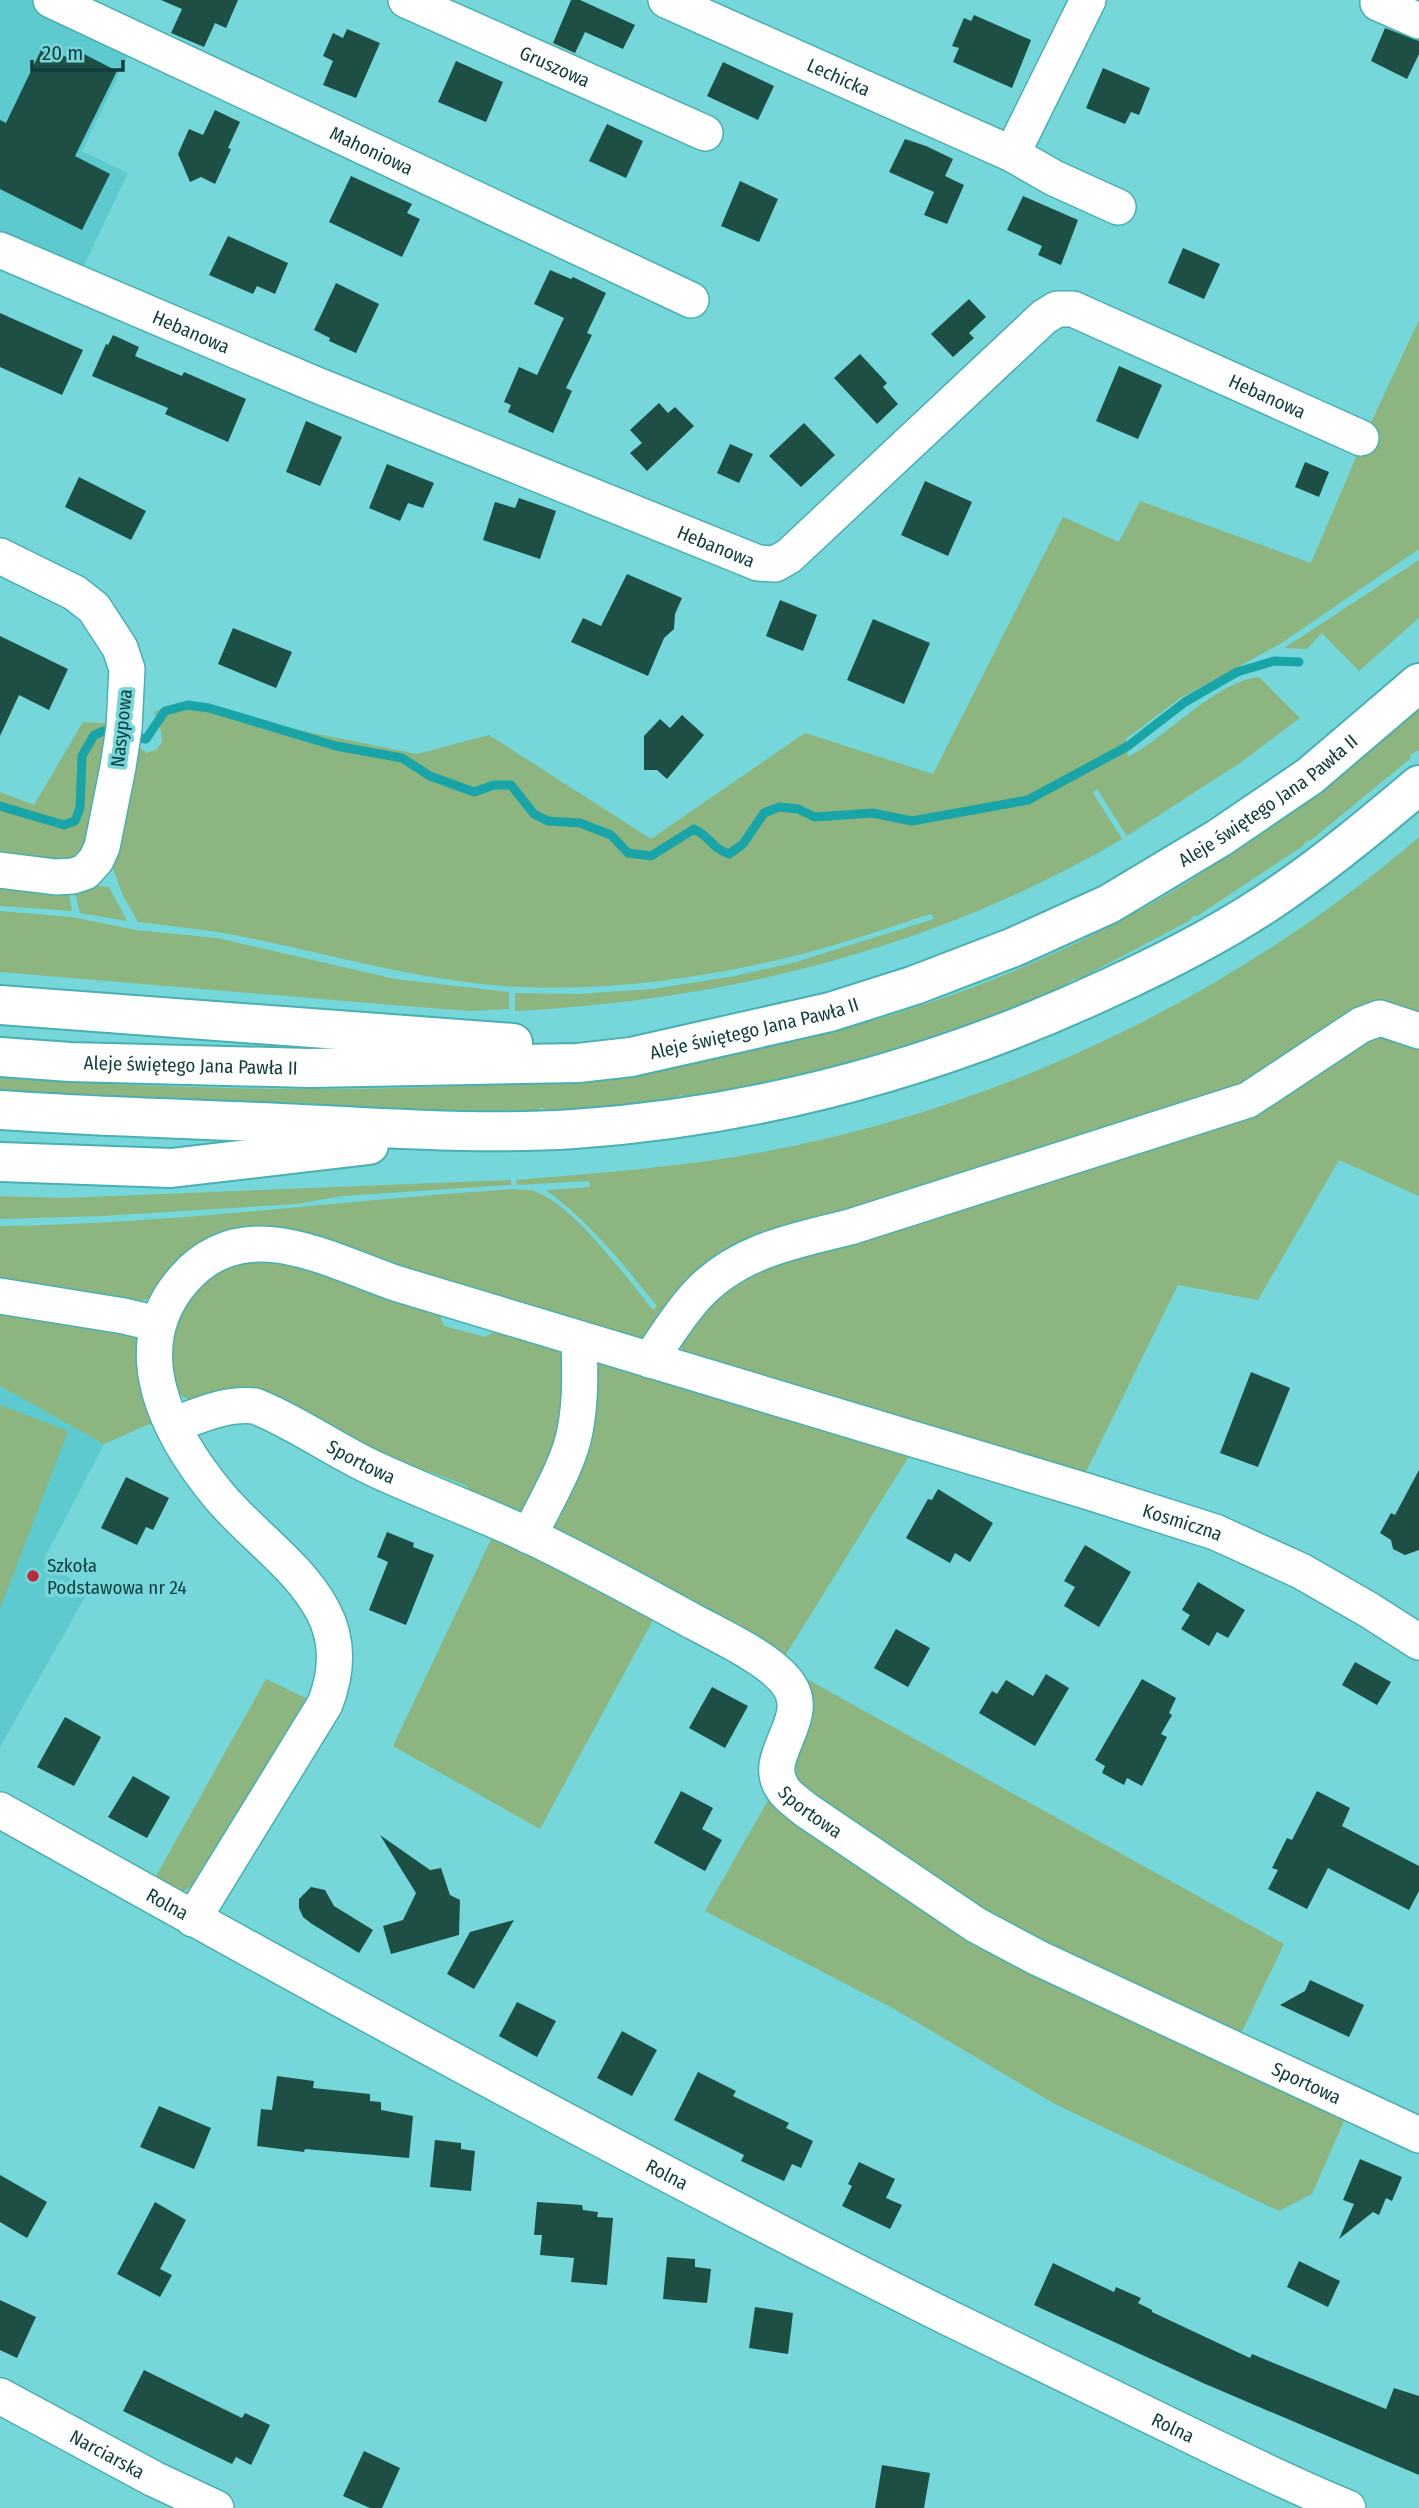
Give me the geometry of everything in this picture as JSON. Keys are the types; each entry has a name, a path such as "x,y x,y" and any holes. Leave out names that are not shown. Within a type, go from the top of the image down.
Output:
{"highway":[{"name":"Aleje świętego Jana Pawła II","path":"0,1057 70,1062 310,1068 578,1063 631,1057 830,1012 915,985 1014,947 1110,904 1219,838 1310,776 1419,683"},
{"path":"0,1110 486,1132 574,1129 691,1117 787,1100 892,1072 972,1046 1057,1013 1137,975 1211,937 1280,894 1352,842 1419,785"},
{"path":"0,1005 534,1044 578,1063"},
{"path":"0,1162 171,1168 486,1132"}],"street":[{"name":"Mahoniowa","path":"51,0 691,300"},
{"name":"Gruszowa","path":"406,0 705,133"},
{"path":"1012,154 1088,0"},
{"path":"1378,3 1419,21"},
{"name":"Lechicka","path":"684,4 1012,154 1054,178 1118,207"},
{"name":"Hebanowa","path":"0,250 312,383 758,563 775,564 789,556 1044,317 1057,309 1073,309 1361,438"},
{"name":"Nasypowa","path":"0,556 75,593 94,608 120,648 127,669 124,728 118,767 102,847 96,860 85,872 74,876 56,877 0,870"},
{"path":"650,1360 698,1294 720,1275 753,1255 784,1243 850,1227 1248,1100 1361,1025 1380,1018 1419,1031"},
{"name":"Kosmiczna","path":"157,1324 169,1300 199,1263 235,1246 274,1243 579,1339 1214,1532 1301,1571 1419,1642"},
{"path":"0,1296 157,1324 153,1356 157,1386 173,1425 195,1464 221,1498 294,1571 325,1614 335,1647 332,1685 325,1703 193,1919"},
{"path":"529,1535 559,1475 575,1434 580,1394 579,1339"},
{"name":"Sportowa","path":"173,1425 223,1407 240,1404 255,1406 369,1467 529,1535 661,1604 773,1668 787,1681 796,1706 794,1720 777,1768 778,1779 783,1789 806,1810 947,1906 1038,1958 1419,2136"},
{"name":"Rolna","path":"0,1810 430,2049 826,2257 1171,2427 1348,2508"},
{"name":"Narciarska","path":"0,2396 153,2479 216,2508"}],"shaded area":[{"path":"0,0 38,0 133,45 82,151 128,173 79,276 0,242"},
{"name":"Szkoła Podstawowa nr 24","path":"0,1386 104,1444 43,1561 89,1590 0,1747"}],"green space":[{"path":"1419,320 1419,549 1280,644 1179,699 1126,739 1128,757 1227,688 1259,677 1300,718 1240,763 1127,836 1097,789 1093,793 1122,839 1052,877 979,910 905,938 829,962 752,980 674,995 515,1011 515,993 578,994 652,989 735,976 796,962 934,919 931,914 811,952 727,971 624,985 555,988 443,979 255,939 138,922 123,896 106,849 139,746 146,753 156,750 162,742 154,712 181,702 204,703 298,730 417,754 489,735 651,839 805,733 933,774 1063,517 1119,542 1140,501 1311,563 1368,429"},
{"path":"1419,560 1419,618 1359,671 1322,633 1307,649 1284,648"},
{"path":"1419,706 1419,750 1410,755 1411,758 1303,846 1197,916 1194,915 1189,921 1030,1003 949,1032 943,1031 942,1035 817,1072 811,1071 809,1074 719,1093 683,1097 681,1094 676,1098 594,1108 547,1110 541,1107 539,1110 412,1112 405,1109 265,1106 0,1091 0,1078 150,1086 300,1089 449,1086 597,1074 743,1052 886,1016 1027,965 1163,897 1263,831"},
{"path":"83,722 117,724 83,862 0,861 0,792 34,805"},
{"path":"1419,837 1419,1021 1373,1000 1365,1010 1272,1074 781,1233 642,1341 242,1227 223,1238 155,1295 142,1301 124,1301 0,1281 0,1226 129,1221 513,1189 534,1191 565,1210 614,1261 653,1310 657,1306 605,1244 546,1190 590,1187 589,1181 517,1185 516,1180 671,1166 763,1152 853,1132 941,1106 1027,1074 1112,1037 1193,995 1272,947 1348,894"},
{"path":"0,876 109,887 127,921 80,913 75,893 69,895 72,911 0,906"},
{"path":"0,911 72,917 136,930 217,938 395,979 509,992 509,1009 471,1011 0,972"},
{"path":"1383,1031 1419,1039 1419,1196 1339,1160 1258,1300 1178,1285 1081,1482 685,1361 680,1340 708,1304 754,1269"},
{"path":"511,1180 511,1185 342,1196 296,1204 101,1216 0,1219 0,1196 64,1198"},
{"path":"265,1256 439,1313 444,1326 485,1337 508,1324 562,1344 569,1435 523,1512 511,1515 469,1498 467,1486 431,1472 417,1478 195,1403 177,1393 167,1362 172,1321 209,1272"},
{"path":"0,1308 130,1330 146,1360 159,1420 104,1444 0,1386"},
{"path":"590,1358 914,1448 780,1664 553,1530 554,1501"},
{"path":"0,1405 68,1431 0,1609"},
{"path":"496,1529 659,1609 540,1829 393,1746"},
{"path":"805,1678 1284,1944 1236,2044 1055,1958 799,1794 787,1756 800,1684"},
{"path":"266,1679 312,1701 197,1883 177,1895 150,1887"},
{"path":"771,1795 1348,2112 1312,2194 1279,2211 1055,2104 896,2010 705,1911"}],"building":[{"path":"161,0 238,0 226,28 215,23 204,47 171,33 182,9"},
{"path":"571,0 580,0 635,25 623,49 585,32 575,53 553,43"},
{"path":"974,15 1031,40 1012,88 953,62 959,48 952,46 964,18 971,21"},
{"path":"1385,28 1419,41 1419,54 1407,79 1371,61"},
{"path":"347,29 380,43 356,98 323,85 333,61 323,56 333,33 343,38"},
{"path":"43,46 77,62 82,53 117,71 75,156 110,174 82,230 0,189 0,120 6,123"},
{"path":"456,61 503,82 486,122 438,102"},
{"path":"723,62 774,86 758,120 707,96"},
{"path":"1103,68 1150,88 1139,115 1131,112 1125,124 1086,108"},
{"path":"215,110 240,122 228,148 231,149 215,184 201,177 190,182 178,154 189,129 203,135"},
{"path":"607,124 643,141 626,178 589,161"},
{"path":"905,139 953,159 945,176 964,185 947,224 924,215 934,192 889,172"},
{"path":"351,176 412,204 407,213 420,219 402,257 329,222"},
{"path":"740,181 778,199 759,242 721,226"},
{"path":"1023,196 1078,220 1061,265 1038,255 1042,246 1007,230"},
{"path":"228,236 288,263 275,294 257,286 253,294 209,275"},
{"path":"1183,248 1220,264 1204,299 1168,283"},
{"path":"550,270 571,279 573,277 606,293 587,333 592,335 566,388 572,391 553,433 508,412 511,405 504,402 519,367 537,375 564,318 534,304"},
{"path":"336,283 379,304 356,353 329,341 330,338 314,330"},
{"path":"969,299 986,317 969,333 974,338 953,357 931,334"},
{"path":"0,313 83,350 62,395 0,367"},
{"path":"113,335 139,347 135,356 182,376 184,372 246,399 228,442 165,414 168,408 92,376 106,344 108,345"},
{"path":"860,354 887,383 883,387 898,404 877,424 834,378"},
{"path":"1119,366 1162,385 1138,439 1096,421"},
{"path":"659,403 668,413 675,407 694,426 647,471 630,453 642,443 630,430"},
{"path":"306,421 342,437 320,486 286,472"},
{"path":"804,423 835,455 801,487 769,456"},
{"path":"730,444 753,454 739,483 717,473"},
{"path":"1305,462 1329,472 1319,497 1295,487"},
{"path":"387,464 434,483 423,508 408,503 400,521 369,508"},
{"path":"79,477 146,511 131,540 65,507"},
{"path":"925,481 972,502 948,556 901,535"},
{"path":"519,498 556,511 540,559 483,540 495,502 515,508"},
{"path":"627,574 682,598 675,614 674,629 664,638 648,676 571,642 583,618 601,626"},
{"path":"780,600 817,615 803,651 766,636"},
{"path":"873,619 930,643 904,704 847,680"},
{"path":"233,628 292,652 276,688 218,664"},
{"path":"0,636 68,669 49,710 19,695 0,736"},
{"path":"682,715 704,735 667,779 657,770 644,770 644,736 660,719 670,728"},
{"path":"1251,1372 1290,1388 1258,1467 1220,1453"},
{"path":"1419,1470 1419,1550 1405,1555 1393,1549 1391,1540 1380,1533 1391,1513 1395,1515"},
{"path":"126,1477 169,1498 153,1530 146,1527 137,1545 101,1528"},
{"path":"938,1489 993,1523 970,1562 955,1553 950,1563 906,1538 928,1499 932,1500"},
{"path":"387,1532 434,1555 406,1625 369,1610 388,1562 377,1557"},
{"path":"1085,1545 1131,1572 1099,1627 1064,1606 1075,1587 1064,1581"},
{"path":"1198,1582 1245,1610 1228,1638 1217,1632 1209,1646 1181,1629 1190,1615 1182,1610"},
{"path":"896,1629 930,1648 908,1687 874,1668"},
{"path":"1355,1662 1391,1682 1377,1705 1342,1685"},
{"path":"1046,1674 1069,1688 1035,1746 979,1713 992,1691 997,1694 1006,1680 1033,1696"},
{"path":"1142,1679 1176,1698 1169,1713 1172,1715 1161,1734 1167,1737 1142,1786 1127,1778 1124,1785 1102,1773 1105,1766 1095,1760"},
{"path":"712,1687 748,1706 725,1748 689,1728"},
{"path":"65,1717 101,1737 74,1786 37,1767"},
{"path":"133,1776 170,1797 147,1838 108,1817"},
{"path":"681,1791 713,1808 702,1829 722,1840 705,1871 654,1843"},
{"path":"1317,1791 1350,1808 1342,1826 1419,1866 1419,1891 1409,1910 1328,1868 1307,1909 1268,1889 1278,1870 1272,1868 1287,1838 1292,1840"},
{"path":"380,1835 430,1870 441,1868 450,1895 460,1900 459,1935 391,1954 383,1926 403,1920 416,1893"},
{"path":"311,1887 325,1890 334,1906 373,1930 359,1953 303,1917 299,1899"},
{"path":"514,1920 474,1989 447,1974 470,1932"},
{"path":"1310,1980 1364,2005 1349,2037 1280,2005 1305,1991"},
{"path":"517,2002 556,2021 537,2057 499,2036"},
{"path":"622,2031 657,2050 632,2096 597,2078"},
{"path":"698,2072 736,2091 733,2096 789,2123 786,2128 813,2141 801,2168 792,2164 784,2181 741,2161 744,2155 674,2120"},
{"path":"277,2076 314,2081 313,2088 370,2094 370,2101 381,2102 381,2110 413,2116 409,2158 305,2149 304,2152 257,2146 261,2109 272,2110"},
{"path":"159,2106 211,2128 194,2169 140,2147"},
{"path":"435,2140 461,2143 461,2149 475,2151 471,2191 430,2187"},
{"path":"1360,2159 1402,2177 1392,2201 1386,2198 1379,2215 1373,2212 1339,2239 1354,2204 1343,2200"},
{"path":"859,2162 895,2179 886,2198 902,2205 890,2229 842,2206 852,2186 848,2184"},
{"path":"0,2175 47,2202 27,2238 0,2222"},
{"path":"155,2202 186,2220 160,2269 172,2275 160,2297 117,2274"},
{"path":"537,2202 582,2205 583,2210 598,2212 597,2217 613,2218 607,2285 571,2282 574,2258 540,2255 542,2235 534,2235"},
{"path":"667,2257 695,2259 695,2267 711,2269 707,2303 663,2299"},
{"path":"1299,2261 1340,2281 1328,2307 1287,2287"},
{"path":"1053,2263 1114,2292 1116,2287 1141,2298 1138,2303 1152,2312 1250,2358 1252,2354 1386,2409 1394,2388 1419,2396 1419,2475 1203,2383 1034,2305"},
{"path":"0,2300 36,2317 17,2358 0,2350"},
{"path":"755,2307 793,2313 788,2354 749,2348"},
{"path":"144,2370 242,2418 245,2413 270,2425 251,2465 236,2457 232,2464 123,2411"},
{"path":"364,2451 400,2468 382,2508 370,2508 343,2496"},
{"path":"882,2465 930,2473 924,2508 875,2508"}],"waterway":[{"path":"132,737 146,739 165,711 188,705 209,708 336,746 402,758 430,776 474,792 494,785 511,785 534,814 548,821 580,823 611,835 628,853 651,856 694,829 729,854 743,844 764,813 779,807 798,809 815,817 872,813 912,821 1028,800 1128,746 1185,702 1237,672 1274,661 1299,662"},
{"path":"0,806 64,825 75,821 80,808 82,756 94,735 104,731"}],"place":[{"name":"Szkoła Podstawowa nr 24","path":"33,1576"}]}
